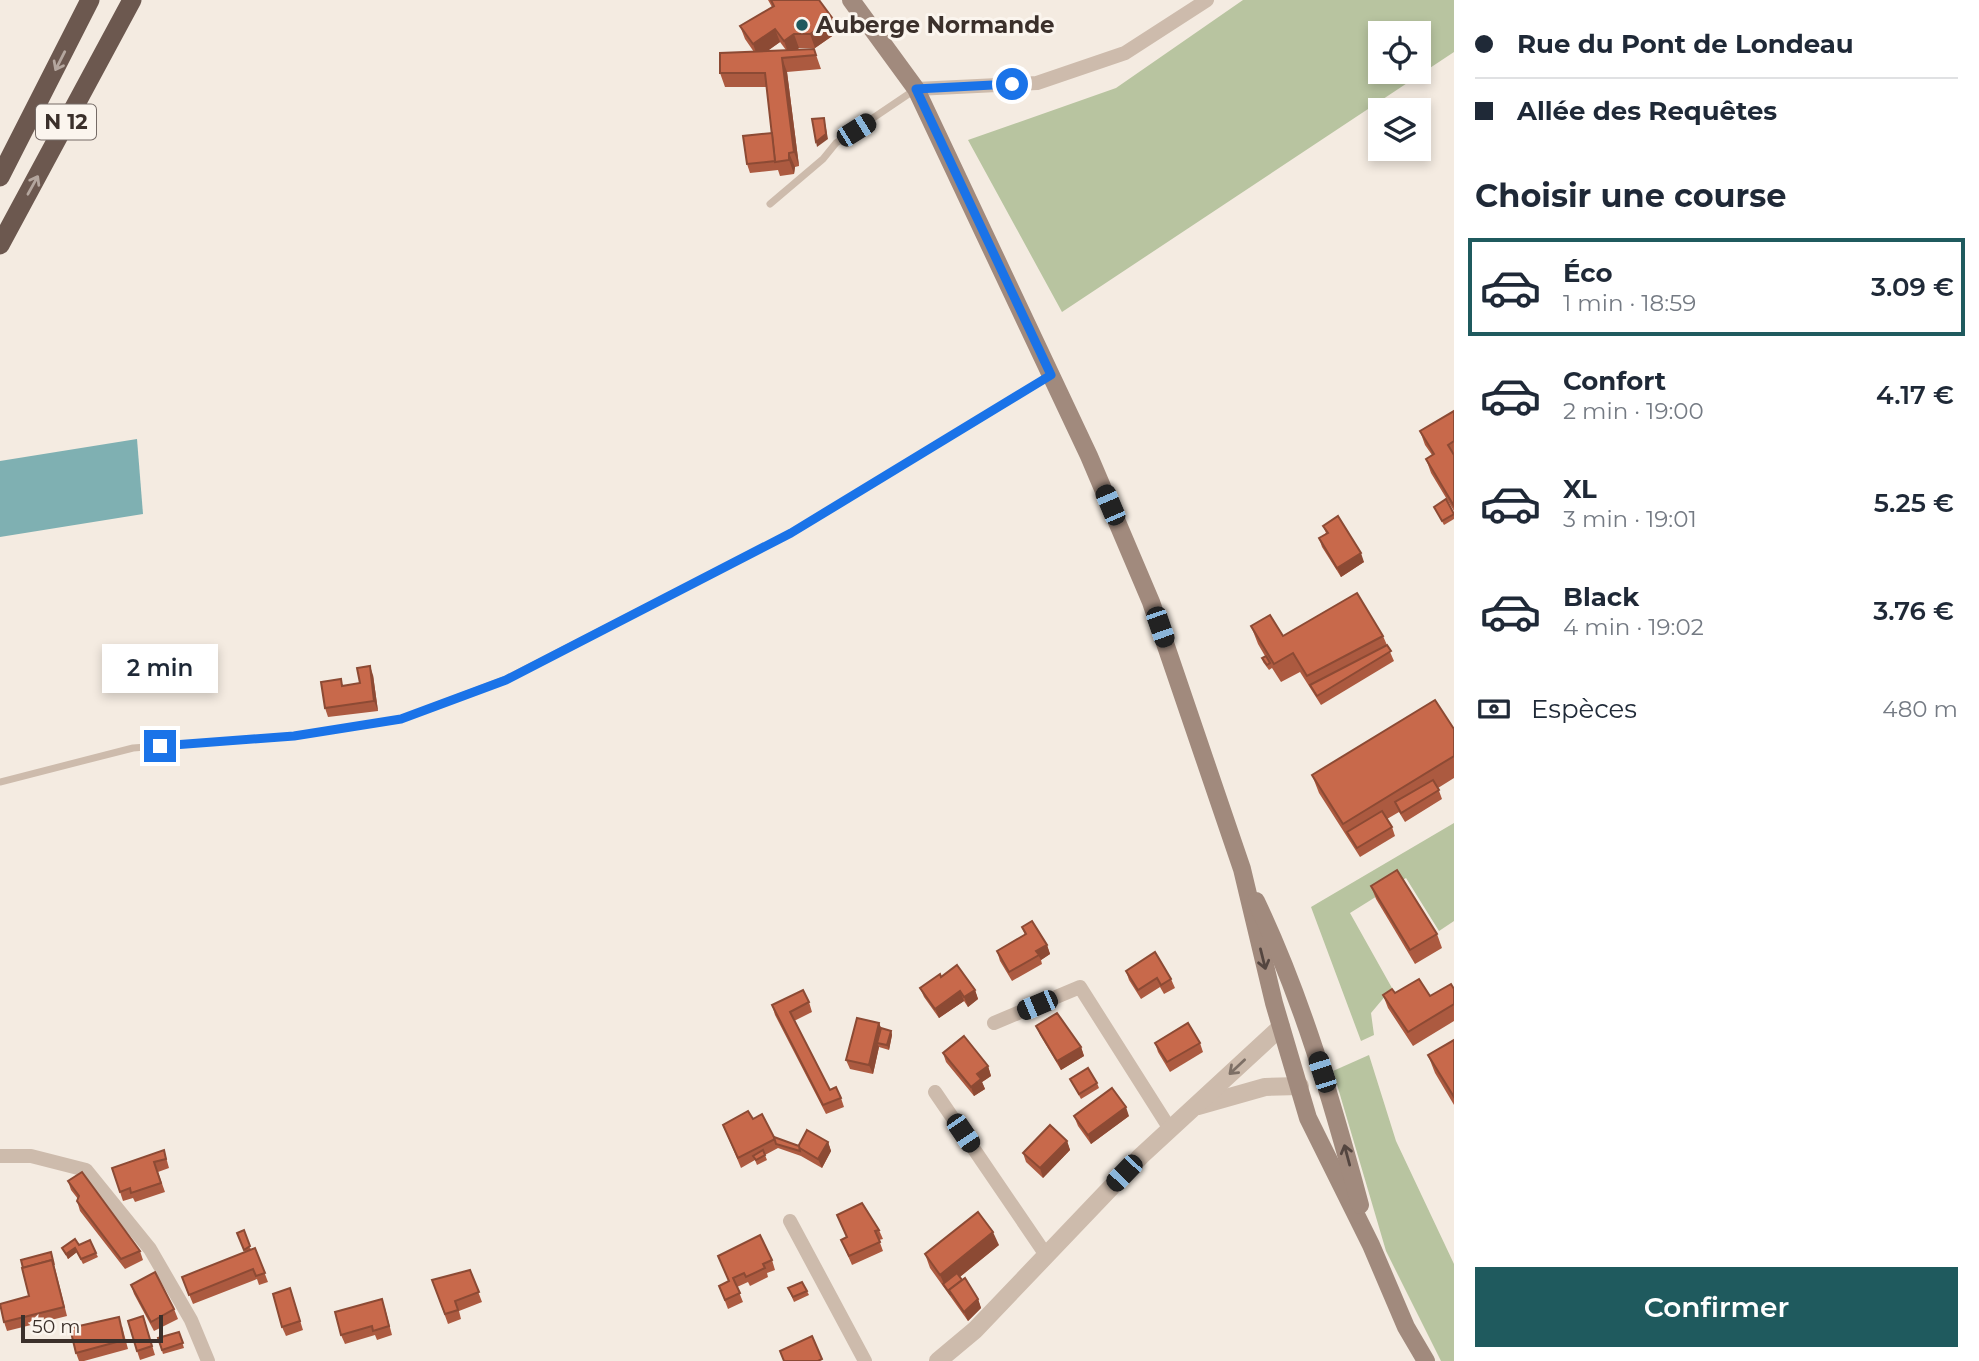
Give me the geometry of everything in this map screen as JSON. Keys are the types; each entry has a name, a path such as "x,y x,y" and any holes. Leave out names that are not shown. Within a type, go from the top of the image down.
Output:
{"highway":[{"name":"N 12","path":"0,177 90,0"},
{"name":"N 12","path":"0,244 132,0"}],"main road":[{"path":"851,0 916,89 1051,375 1151,602 1242,869 1281,1027 1308,1118 1371,1245 1406,1327 1426,1361"},
{"path":"1242,869 1290,977 1330,1095 1371,1245"},
{"path":"1281,1027 1297,1024 1318,1086 1330,1095"}],"street":[{"path":"916,89 1037,83 1125,54 1207,0"},
{"path":"994,1023 1080,986 1170,1129"},
{"path":"938,1361 975,1330 1170,1129 1281,1027"},
{"path":"1195,1107 1265,1087 1300,1086"},
{"path":"935,1092 1046,1255"},
{"path":"0,1156 32,1156 86,1170 150,1249 191,1320 208,1361"},
{"path":"790,1221 865,1361"}],"lane":[{"path":"770,204 823,159 836,143 916,89"},
{"path":"0,782 133,748 294,736 401,719 506,680 791,533 1051,375"}],"green space":[{"path":"1243,0 1454,0 1454,52 1431,67 1431,21 1368,21 1368,84 1406,84 1385,98 1368,98 1368,109 1062,312 968,140 1116,88"},
{"path":"1454,823 1454,921 1439,931 1406,878 1350,913 1392,988 1371,1013 1374,1035 1361,1041 1311,907"},
{"path":"1369,1055 1396,1141 1454,1264 1454,1361 1441,1361 1386,1251 1333,1071"}],"water":[{"path":"137,439 143,514 0,537 0,461"}],"building":[{"path":"771,0 819,0 833,19 810,34 794,34 784,41 775,29 753,44 740,26 774,6"},
{"path":"814,49 816,55 782,58 794,152 789,153 789,160 775,162 765,73 720,73 720,53"},
{"path":"824,118 826,134 816,142 812,119"},
{"path":"772,133 775,161 747,164 743,136"},
{"path":"1454,411 1454,441 1448,445 1454,455 1454,506 1426,459 1434,454 1420,431"},
{"path":"1446,499 1454,514 1442,521 1434,507"},
{"path":"1338,516 1361,553 1337,568 1319,538 1328,533 1323,526"},
{"path":"1357,593 1383,636 1307,676 1293,653 1274,664 1251,626 1270,615 1283,636"},
{"path":"1387,645 1391,651 1317,696 1310,685"},
{"path":"1266,656 1270,663 1267,665 1262,658"},
{"path":"370,666 374,701 325,708 321,682 341,679 342,686 360,683 357,668"},
{"path":"1435,700 1454,729 1454,756 1343,824 1312,775"},
{"path":"1433,780 1439,790 1401,813 1395,802"},
{"path":"1382,811 1392,827 1357,848 1347,832"},
{"path":"1397,870 1437,934 1410,950 1371,886"},
{"path":"1032,921 1047,945 1036,951 1039,955 1009,972 997,951 1026,934 1022,927"},
{"path":"1155,952 1171,979 1161,985 1157,978 1138,990 1126,971"},
{"path":"957,965 975,990 964,997 960,991 935,1009 920,988"},
{"path":"1419,979 1430,996 1451,984 1454,989 1454,1004 1408,1032 1383,995 1392,989 1395,993"},
{"path":"803,990 809,1002 790,1012 830,1090 836,1087 841,1098 823,1105 772,1005"},
{"path":"1057,1013 1081,1047 1057,1061 1036,1026"},
{"path":"857,1018 879,1023 869,1065 846,1060"},
{"path":"1188,1023 1200,1043 1167,1062 1155,1043"},
{"path":"881,1028 891,1031 887,1045 877,1043"},
{"path":"964,1036 988,1066 977,1074 981,1079 971,1087 943,1053"},
{"path":"1454,1040 1454,1097 1428,1055"},
{"path":"1088,1068 1097,1083 1079,1094 1070,1079"},
{"path":"1112,1088 1126,1107 1088,1135 1074,1116"},
{"path":"748,1111 753,1119 762,1114 775,1139 738,1158 723,1125"},
{"path":"1050,1125 1067,1141 1040,1168 1023,1153"},
{"path":"807,1130 828,1142 818,1159 798,1147"},
{"path":"774,1137 799,1146 800,1151 776,1144"},
{"path":"164,1150 166,1159 154,1162 161,1183 131,1193 130,1188 120,1192 112,1168"},
{"path":"763,1150 765,1155 756,1160 753,1156"},
{"path":"82,1172 140,1251 121,1259 77,1201 79,1196 68,1181"},
{"path":"862,1203 879,1230 875,1231 880,1242 849,1256 841,1240 847,1237 837,1215"},
{"path":"978,1212 993,1232 940,1275 925,1254"},
{"path":"244,1230 250,1246 244,1250 237,1233"},
{"path":"760,1235 772,1260 763,1264 765,1268 746,1277 744,1273 733,1278 740,1293 725,1300 719,1286 729,1281 718,1256"},
{"path":"75,1239 79,1245 90,1240 96,1253 81,1259 75,1248 66,1254 62,1248"},
{"path":"255,1248 265,1273 256,1276 253,1269 189,1295 182,1277"},
{"path":"51,1252 54,1265 52,1260 23,1268 21,1260"},
{"path":"52,1260 64,1307 4,1322 0,1304 29,1296 22,1268"},
{"path":"470,1270 479,1292 455,1301 458,1310 445,1314 432,1280"},
{"path":"155,1272 174,1309 151,1322 131,1285"},
{"path":"957,1273 962,1280 949,1290 951,1295 943,1284"},
{"path":"965,1278 978,1299 964,1312 949,1290"},
{"path":"802,1282 807,1291 793,1297 788,1288"},
{"path":"290,1288 300,1321 282,1327 273,1294"},
{"path":"382,1299 389,1326 373,1331 372,1326 341,1335 335,1312"},
{"path":"143,1316 152,1346 137,1351 128,1321"},
{"path":"119,1317 124,1340 76,1353 70,1328"},
{"path":"179,1332 183,1343 162,1350 158,1338"},
{"path":"812,1336 822,1359 784,1361 780,1351"}],"place":[{"name":"Auberge Normande","path":"802,25"}],"route":[{"path":"160,746 294,736 401,719 506,680 791,533 1051,375 916,89 1012,84"}]}
